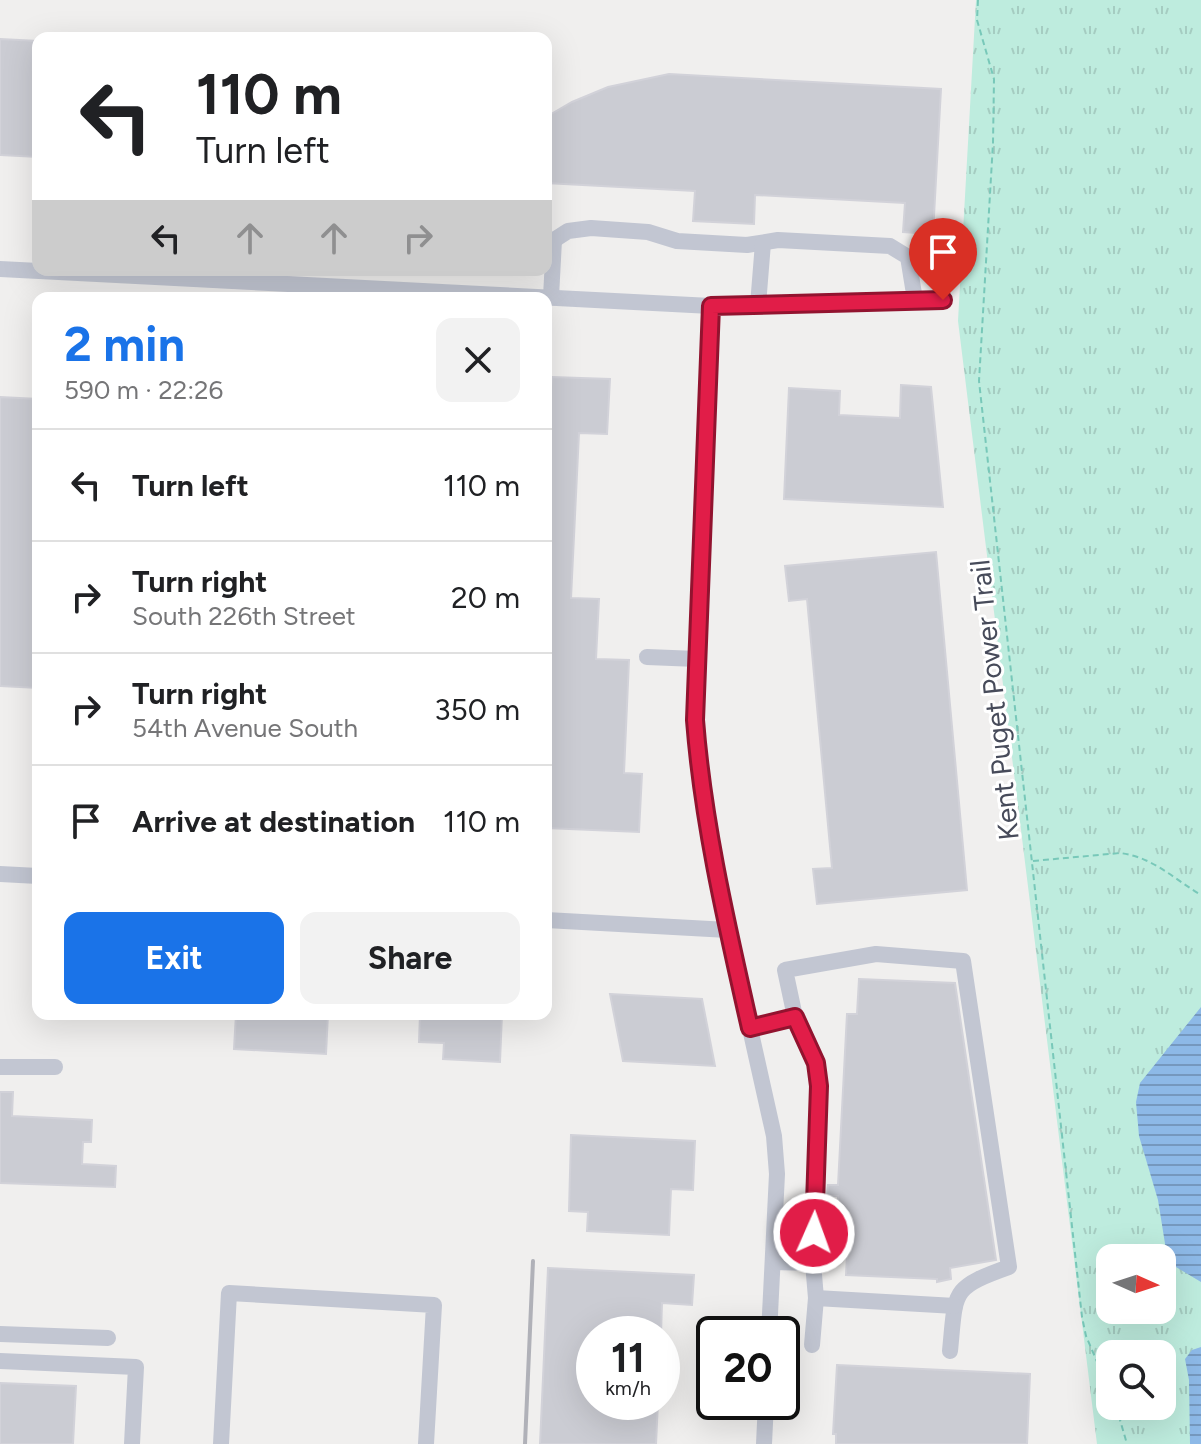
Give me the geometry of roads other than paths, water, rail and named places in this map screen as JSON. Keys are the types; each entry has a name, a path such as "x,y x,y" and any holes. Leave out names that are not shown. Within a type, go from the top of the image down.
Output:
{"street":[{"path":"552,239 568,231 591,228 648,232 677,241 747,245 778,240 890,246 908,257 915,300"},
{"path":"758,305 763,243"},
{"path":"0,269 32,271"},
{"path":"138,276 453,292"},
{"path":"552,297 711,306 943,300"},
{"path":"711,306 695,720 699,774 728,930 774,1136 777,1174 770,1316"},
{"path":"647,657 697,659"},
{"path":"0,874 32,876"},
{"path":"552,920 728,930"},
{"path":"812,1345 816,1298 813,1263 819,1086 816,1063 795,1017 785,970 876,954 963,961 1009,1267 968,1283 961,1291 955,1306 950,1351"},
{"path":"750,1028 795,1017"},
{"path":"0,1067 55,1067"},
{"path":"773,1262 813,1263"},
{"path":"221,1444 229,1293 434,1305 426,1444"},
{"path":"816,1298 955,1306"},
{"path":"0,1334 108,1338"},
{"path":"0,1361 136,1367 132,1444"},
{"path":"764,1444 765,1420"}],"water":[{"path":"1201,1007 1201,1282 1176,1267 1176,1244 1165,1244 1158,1200 1139,1136 1136,1102 1140,1083"},
{"path":"1201,1347 1201,1444 1190,1444 1189,1380 1185,1359 1192,1350"}],"railway":[{"path":"525,1444 533,1261"}]}
